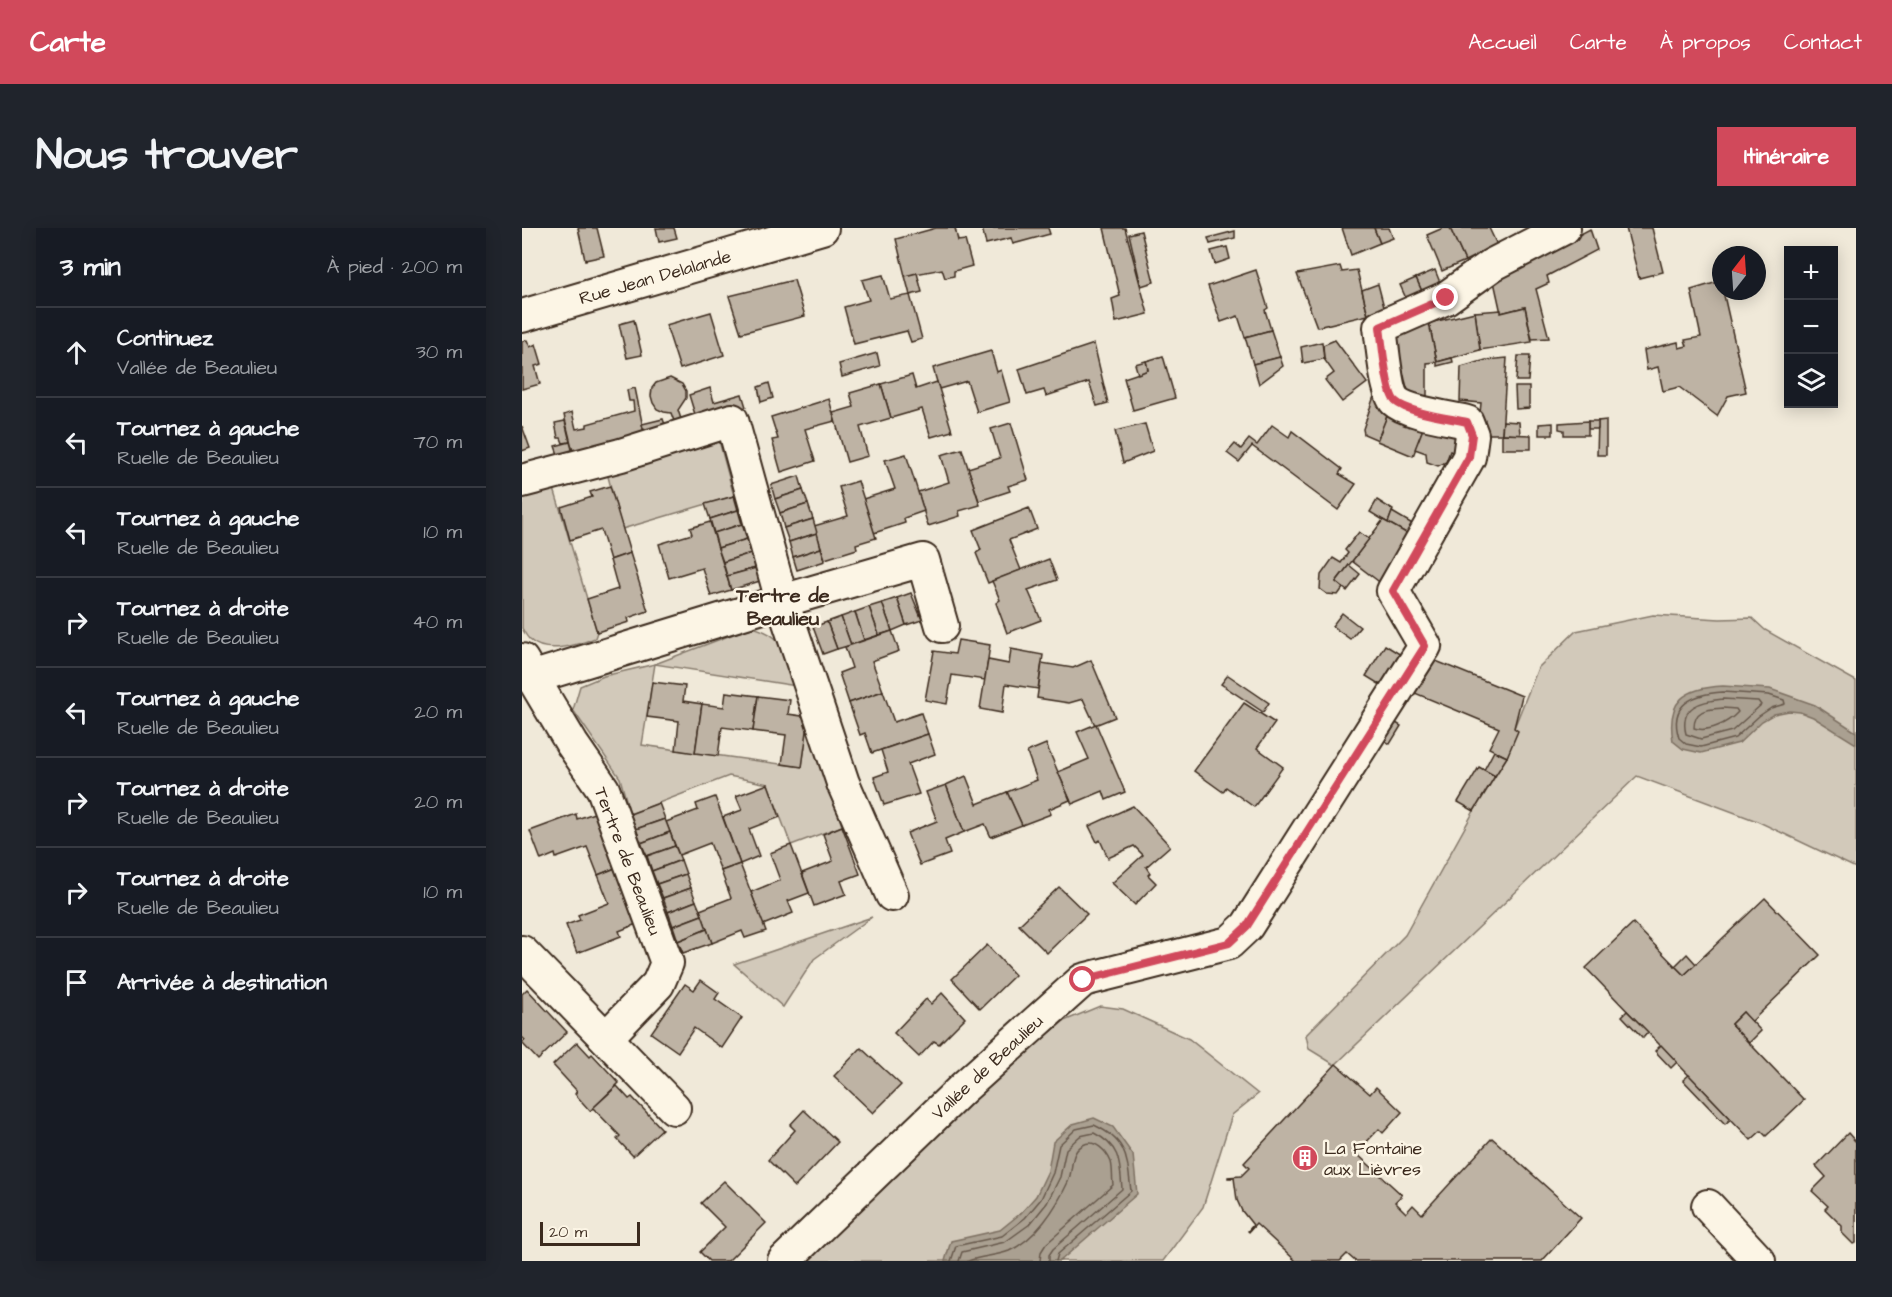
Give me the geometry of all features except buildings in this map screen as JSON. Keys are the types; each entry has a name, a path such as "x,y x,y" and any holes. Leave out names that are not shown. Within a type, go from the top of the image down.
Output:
{"street":[{"name":"Rue Jean Delalande","path":"522,316 822,228"},
{"name":"Vallée de Beaulieu","path":"784,1261 963,1088 1083,980 1229,943 1247,926 1425,646 1393,591 1469,457 1472,435 1467,422 1411,409 1394,400 1389,389 1380,327 1446,298 1492,265 1564,228"},
{"path":"522,481 621,455 732,420 782,601 843,783 892,894"},
{"name":"Tertre de Beaulieu","path":"606,1038 658,984 667,963 603,789 572,744 528,668 782,601 923,560 942,626"},
{"path":"522,952 674,1108"},
{"path":"1708,1206 1759,1261"}],"shaded area":[{"path":"718,437 734,496 622,529 606,469"},
{"path":"552,482 597,632 595,638 588,641 553,648 537,645 529,639 522,628 522,495"},
{"path":"1653,615 1720,619 1752,618 1765,630 1856,681 1856,868 1757,821 1637,776 1335,1065 1309,1049 1306,1035 1405,935 1507,757 1514,728 1538,668 1576,631"},
{"path":"752,627 764,631 779,642 784,649 797,686 655,664"},
{"path":"655,664 642,745 802,767 809,717 842,826 791,845 768,784 729,776 630,814 620,778 573,710 580,686 604,676"},
{"path":"872,917 814,959 783,1007 734,964"},
{"path":"1100,1006 1123,1009 1189,1039 1258,1094 1232,1115 1203,1207 1163,1261 808,1261 1013,1064 1064,1021"}],"water":[{"path":"1723,686 1770,689 1815,705 1856,732 1856,744 1813,717 1789,711 1774,714 1762,721 1739,743 1701,753 1683,749 1673,741 1673,715 1676,706 1689,693"},
{"path":"1094,1118 1113,1127 1133,1155 1137,1194 1060,1261 945,1261 951,1241 1000,1230 1021,1213 1036,1196 1048,1171 1053,1142 1073,1124"}],"place":[{"name":"La Fontaine aux Lièvres","path":"1305,1158"}],"district":[{"name":"Tertre de Beaulieu","path":"783,606"}],"route":[{"path":"1083,980 1229,943 1247,926 1425,646 1393,591 1469,457 1472,435 1467,422 1411,409 1394,400 1389,389 1380,327 1446,298"}]}
